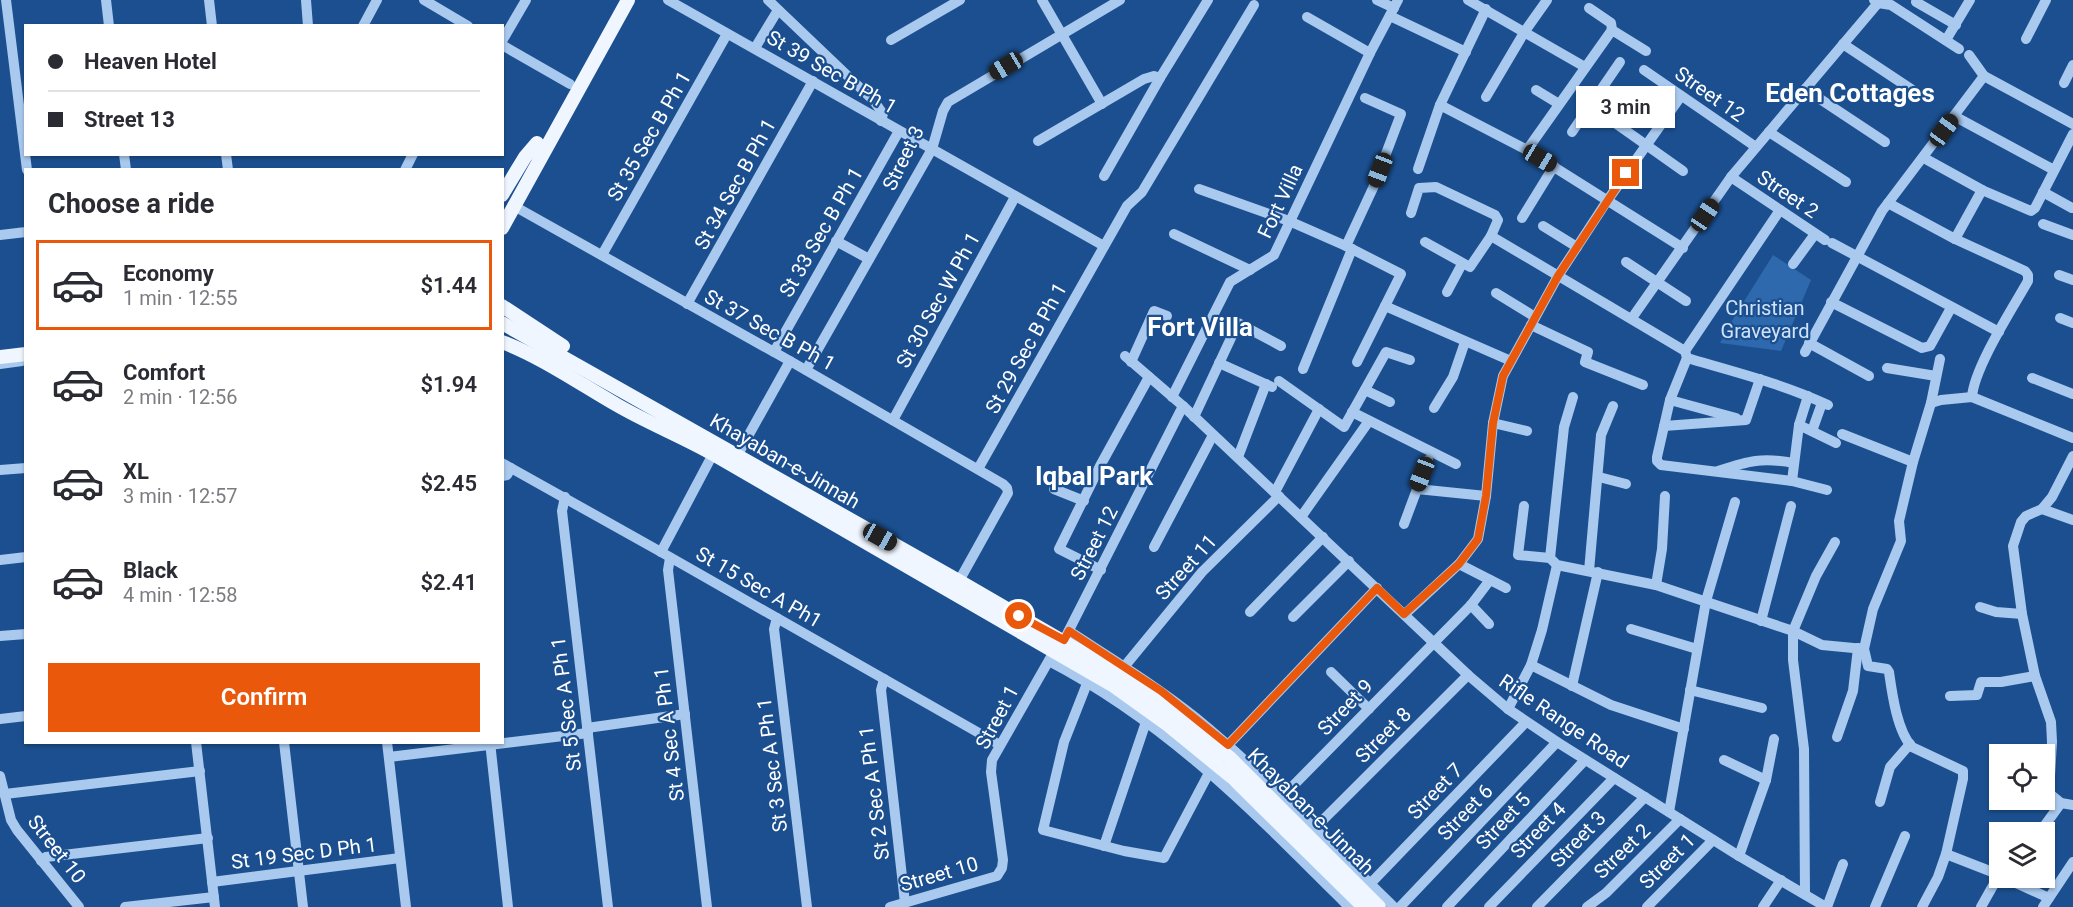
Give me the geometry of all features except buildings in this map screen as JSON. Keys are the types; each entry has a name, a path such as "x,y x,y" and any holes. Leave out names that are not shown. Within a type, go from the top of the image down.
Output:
{"main road":[{"path":"508,210 537,143 618,0"},
{"path":"508,210 628,0"},
{"path":"504,192 525,157 537,143"},
{"path":"504,312 659,402 675,427"},
{"path":"504,340 524,344 600,385 658,420 675,427"},
{"name":"Khayaban-e-Jinnah","path":"504,340 640,418 675,427 737,456 959,581 1059,646 1200,750 1233,778 1364,907"},
{"path":"0,348 24,345"},
{"path":"0,357 24,354"},
{"name":"Khayaban-e-Jinnah","path":"675,427 712,454 1059,646 1114,671 1155,699 1230,758 1379,907"}],"street":[{"path":"6,0 24,146"},
{"path":"106,0 109,24"},
{"path":"209,0 212,24"},
{"path":"306,0 308,24"},
{"path":"364,24 377,0"},
{"path":"424,0 437,3 465,24"},
{"path":"504,39 526,0"},
{"name":"St 39 Sec B Ph 1","path":"668,0 1104,246"},
{"path":"768,0 874,101 883,114 880,121"},
{"path":"891,40 960,0"},
{"path":"1042,0 1102,104"},
{"name":"Street 3","path":"806,370 932,149 942,111 952,99 1120,0"},
{"path":"1104,176 1208,0"},
{"path":"1377,0 1466,52"},
{"path":"1468,0 1585,67"},
{"path":"1486,97 1525,31 1547,0"},
{"path":"1946,40 1970,0"},
{"path":"2026,39 2046,0"},
{"path":"1908,16 1916,1 1956,25"},
{"path":"1632,318 1729,180 1844,44 1876,2 1891,5 1959,49"},
{"name":"St 29 Sec B Ph 1","path":"978,468 1127,206 1142,192 1254,5"},
{"name":"Fort Villa","path":"1230,282 1275,255 1370,52 1394,8"},
{"path":"1527,150 1611,30 1611,23 1589,8"},
{"path":"1418,170 1440,105 1486,9"},
{"path":"755,48 778,10"},
{"path":"1307,17 1370,52"},
{"path":"1611,30 1646,51"},
{"name":"St 35 Sec B Ph 1","path":"602,255 727,34"},
{"path":"504,44 570,84"},
{"path":"1844,44 1920,95"},
{"path":"1969,56 1984,76 2073,124"},
{"path":"1572,132 1620,62"},
{"path":"2064,82 2073,64"},
{"name":"Street 12","path":"1644,70 1756,147"},
{"path":"1038,141 1144,79 1154,76 1160,78"},
{"path":"1869,376 1807,347 1882,211 1984,76"},
{"name":"St 34 Sec B Ph 1","path":"687,304 813,81"},
{"path":"1805,89 1885,142"},
{"path":"1536,90 1559,104"},
{"path":"1404,614 1459,564 1478,539 1486,496 1493,423 1503,376 1558,276 1607,201 1681,96"},
{"path":"1303,369 1401,114 1365,98"},
{"path":"1440,105 1527,150 1683,248"},
{"path":"1591,106 1683,171"},
{"path":"1954,116 2054,170"},
{"name":"St 33 Sec B Ph 1","path":"774,352 899,131"},
{"path":"1769,132 1846,182"},
{"path":"1924,158 1982,190 2031,211 2035,208 2073,134"},
{"path":"1522,218 1554,166"},
{"name":"Street 2","path":"1729,180 1829,242 1999,332"},
{"path":"1411,213 1419,188 1436,187 1495,215 1498,220 1491,236 1470,267 1425,242"},
{"path":"1199,189 1289,221 1349,247 1401,274 1357,362"},
{"path":"1955,239 1982,190"},
{"path":"2043,192 2072,208"},
{"name":"St 30 Sec W Ph 1","path":"893,420 1015,197"},
{"path":"1888,203 1955,239 2025,271 2028,275 2028,281 1999,332 1973,386 1972,397"},
{"name":"St 37 Sec B Ph 1","path":"508,210 602,255 978,468 1007,488 1008,493 959,581"},
{"path":"1780,210 1686,354 1670,400 1657,462 1661,465 1792,481 1827,490"},
{"path":"2043,224 2073,235"},
{"path":"1543,226 1577,247"},
{"path":"0,236 24,232"},
{"path":"1174,234 1250,270"},
{"path":"1793,264 1815,234"},
{"path":"1491,236 1632,318 1686,354 1825,404 1812,431"},
{"path":"836,241 869,259"},
{"path":"1172,397 1230,282 1227,259"},
{"path":"1626,262 1686,301"},
{"path":"1447,292 1462,264"},
{"path":"2059,275 2073,280"},
{"path":"1496,293 1533,321 1588,352 1585,362 1642,386"},
{"path":"1831,302 1922,348 1930,346 1951,308"},
{"path":"1385,306 1511,361"},
{"name":"Rifle Range Road","path":"1167,316 1154,311 1128,359 1238,457 1468,675 1526,722 1739,856 1827,907"},
{"path":"2060,318 2073,322"},
{"path":"1194,417 1238,323 1281,346"},
{"path":"1434,408 1454,377 1465,342"},
{"path":"1219,363 1272,384 1344,427 1386,352 1410,360"},
{"path":"1837,737 1878,594 1901,541 1899,521 1913,462 1932,403 1935,376 1940,359"},
{"path":"0,364 24,360"},
{"path":"737,456 790,361"},
{"path":"1887,368 1935,376"},
{"path":"1101,570 1059,549 1149,377"},
{"path":"2032,378 2073,394"},
{"path":"1746,420 1760,379"},
{"path":"1238,457 1272,384"},
{"path":"1365,390 1390,402"},
{"path":"1792,481 1798,424 1808,396"},
{"path":"1508,709 1531,665 1542,630 1553,562 1564,427 1573,397"},
{"path":"1932,403 1972,397 2073,438"},
{"path":"1670,400 1746,420"},
{"name":"Street 12","path":"1059,646 1101,570 1183,406"},
{"path":"1572,686 1594,572 1601,435 1613,406"},
{"name":"Street 11","path":"1124,667 1202,572 1277,494 1319,410"},
{"path":"1352,412 1455,464"},
{"path":"1664,426 1746,420"},
{"path":"1302,517 1369,422"},
{"path":"1493,423 1527,431"},
{"path":"1798,424 1812,431 1913,462"},
{"path":"1154,547 1213,435"},
{"name":"St 4 Sec A Ph 1","path":"707,907 666,555 712,454"},
{"path":"2073,456 2052,497 2042,509 2026,516 2021,522 2013,546 2022,614 2035,676 2050,722 2052,742 2049,793 2061,803 2073,805"},
{"path":"1714,472 1746,462 1770,459 1794,463"},
{"path":"1404,524 1428,460"},
{"path":"0,470 24,468"},
{"name":"St 15 Sec A Ph1","path":"505,469 565,497 1000,745"},
{"path":"1599,477 1626,484"},
{"path":"1054,489 1084,501"},
{"path":"1417,489 1486,496"},
{"path":"1656,585 1662,549 1665,496"},
{"name":"St 5 Sec A Ph 1","path":"565,497 562,511 608,907"},
{"path":"1669,812 1706,601 1735,501"},
{"path":"1524,506 1518,555 1656,585 1793,631 1822,645 1861,648"},
{"path":"1761,621 1791,507"},
{"path":"2042,509 2073,520"},
{"path":"1250,612 1323,537"},
{"path":"1805,894 1804,749 1793,660 1793,631 1816,576 1835,542"},
{"path":"0,560 24,557"},
{"path":"1293,617 1349,561"},
{"path":"1459,564 1506,588"},
{"name":"Street 9","path":"1282,796 1471,605 1490,580"},
{"path":"1228,745 1377,588"},
{"path":"1471,605 1489,624"},
{"path":"1980,607 1996,612 2022,614"},
{"name":"St 3 Sec A Ph 1","path":"777,618 774,630 807,907"},
{"path":"1631,629 1697,649"},
{"path":"0,636 24,634"},
{"path":"1059,646 1124,667 1161,691 1228,745 1394,907"},
{"path":"1059,646 1088,681 1210,771 1349,907"},
{"name":"Street 1","path":"998,876 1003,860 991,765 1000,745 1059,646"},
{"path":"1861,648 1869,666 1887,669 1889,672 1894,705 1910,744 1963,771 1946,854 1938,877 1922,907"},
{"path":"1531,665 1611,705 1684,729"},
{"path":"1331,672 1369,709"},
{"name":"Street 8","path":"1323,820 1468,675"},
{"path":"1950,696 1977,694 1980,682 2001,682 2035,676"},
{"name":"St 2 Sec A Ph 1","path":"884,679 881,690 905,903"},
{"path":"1088,681 1064,742 1043,830 1104,846 1164,858 1210,771"},
{"path":"1690,690 1762,708"},
{"path":"504,742 685,714"},
{"path":"0,719 24,716"},
{"path":"1104,846 1146,722"},
{"name":"Street 7","path":"1370,884 1526,722"},
{"path":"1739,856 1766,780 1774,739"},
{"name":"Street 6","path":"1400,907 1557,742"},
{"path":"125,907 215,902 196,744"},
{"path":"284,744 303,907"},
{"path":"387,744 406,907"},
{"path":"389,756 490,744 508,907"},
{"path":"1880,802 1890,767 1910,744"},
{"name":"Street 5","path":"1447,907 1585,760"},
{"path":"1724,760 1766,780"},
{"path":"5,794 200,771"},
{"name":"Street 10","path":"0,776 13,824 80,907"},
{"name":"Street 4","path":"1489,907 1614,778"},
{"name":"Street 3","path":"1537,907 1645,797"},
{"path":"2047,822 2061,803"},
{"name":"Street 2","path":"1587,907 1606,893 1680,819"},
{"path":"1875,907 1905,836"},
{"path":"41,861 46,857 208,838"},
{"name":"Street 1","path":"1647,907 1713,840"},
{"path":"1946,854 1989,871"},
{"name":"St 19 Sec D Ph 1","path":"212,882 299,873 400,858"},
{"path":"2022,888 2046,902 2073,861"},
{"path":"1827,907 1843,864"},
{"name":"Street 10","path":"890,907 998,876"},
{"path":"1764,907 1781,880"},
{"path":"1980,907 1995,888"}],"green space":[{"name":"Christian Graveyard","path":"1773,255 1811,280 1781,351 1720,343 1736,314"}],"district":[{"name":"Eden Cottages","path":"1850,93"},
{"name":"Fort Villa","path":"1200,327"},
{"name":"Iqbal Park","path":"1094,476"}],"route":[{"path":"1019,616 1064,640 1069,631 1161,691 1228,745 1377,588 1404,614 1459,564 1478,539 1483,520 1494,413 1503,376 1558,276 1626,173"}]}
